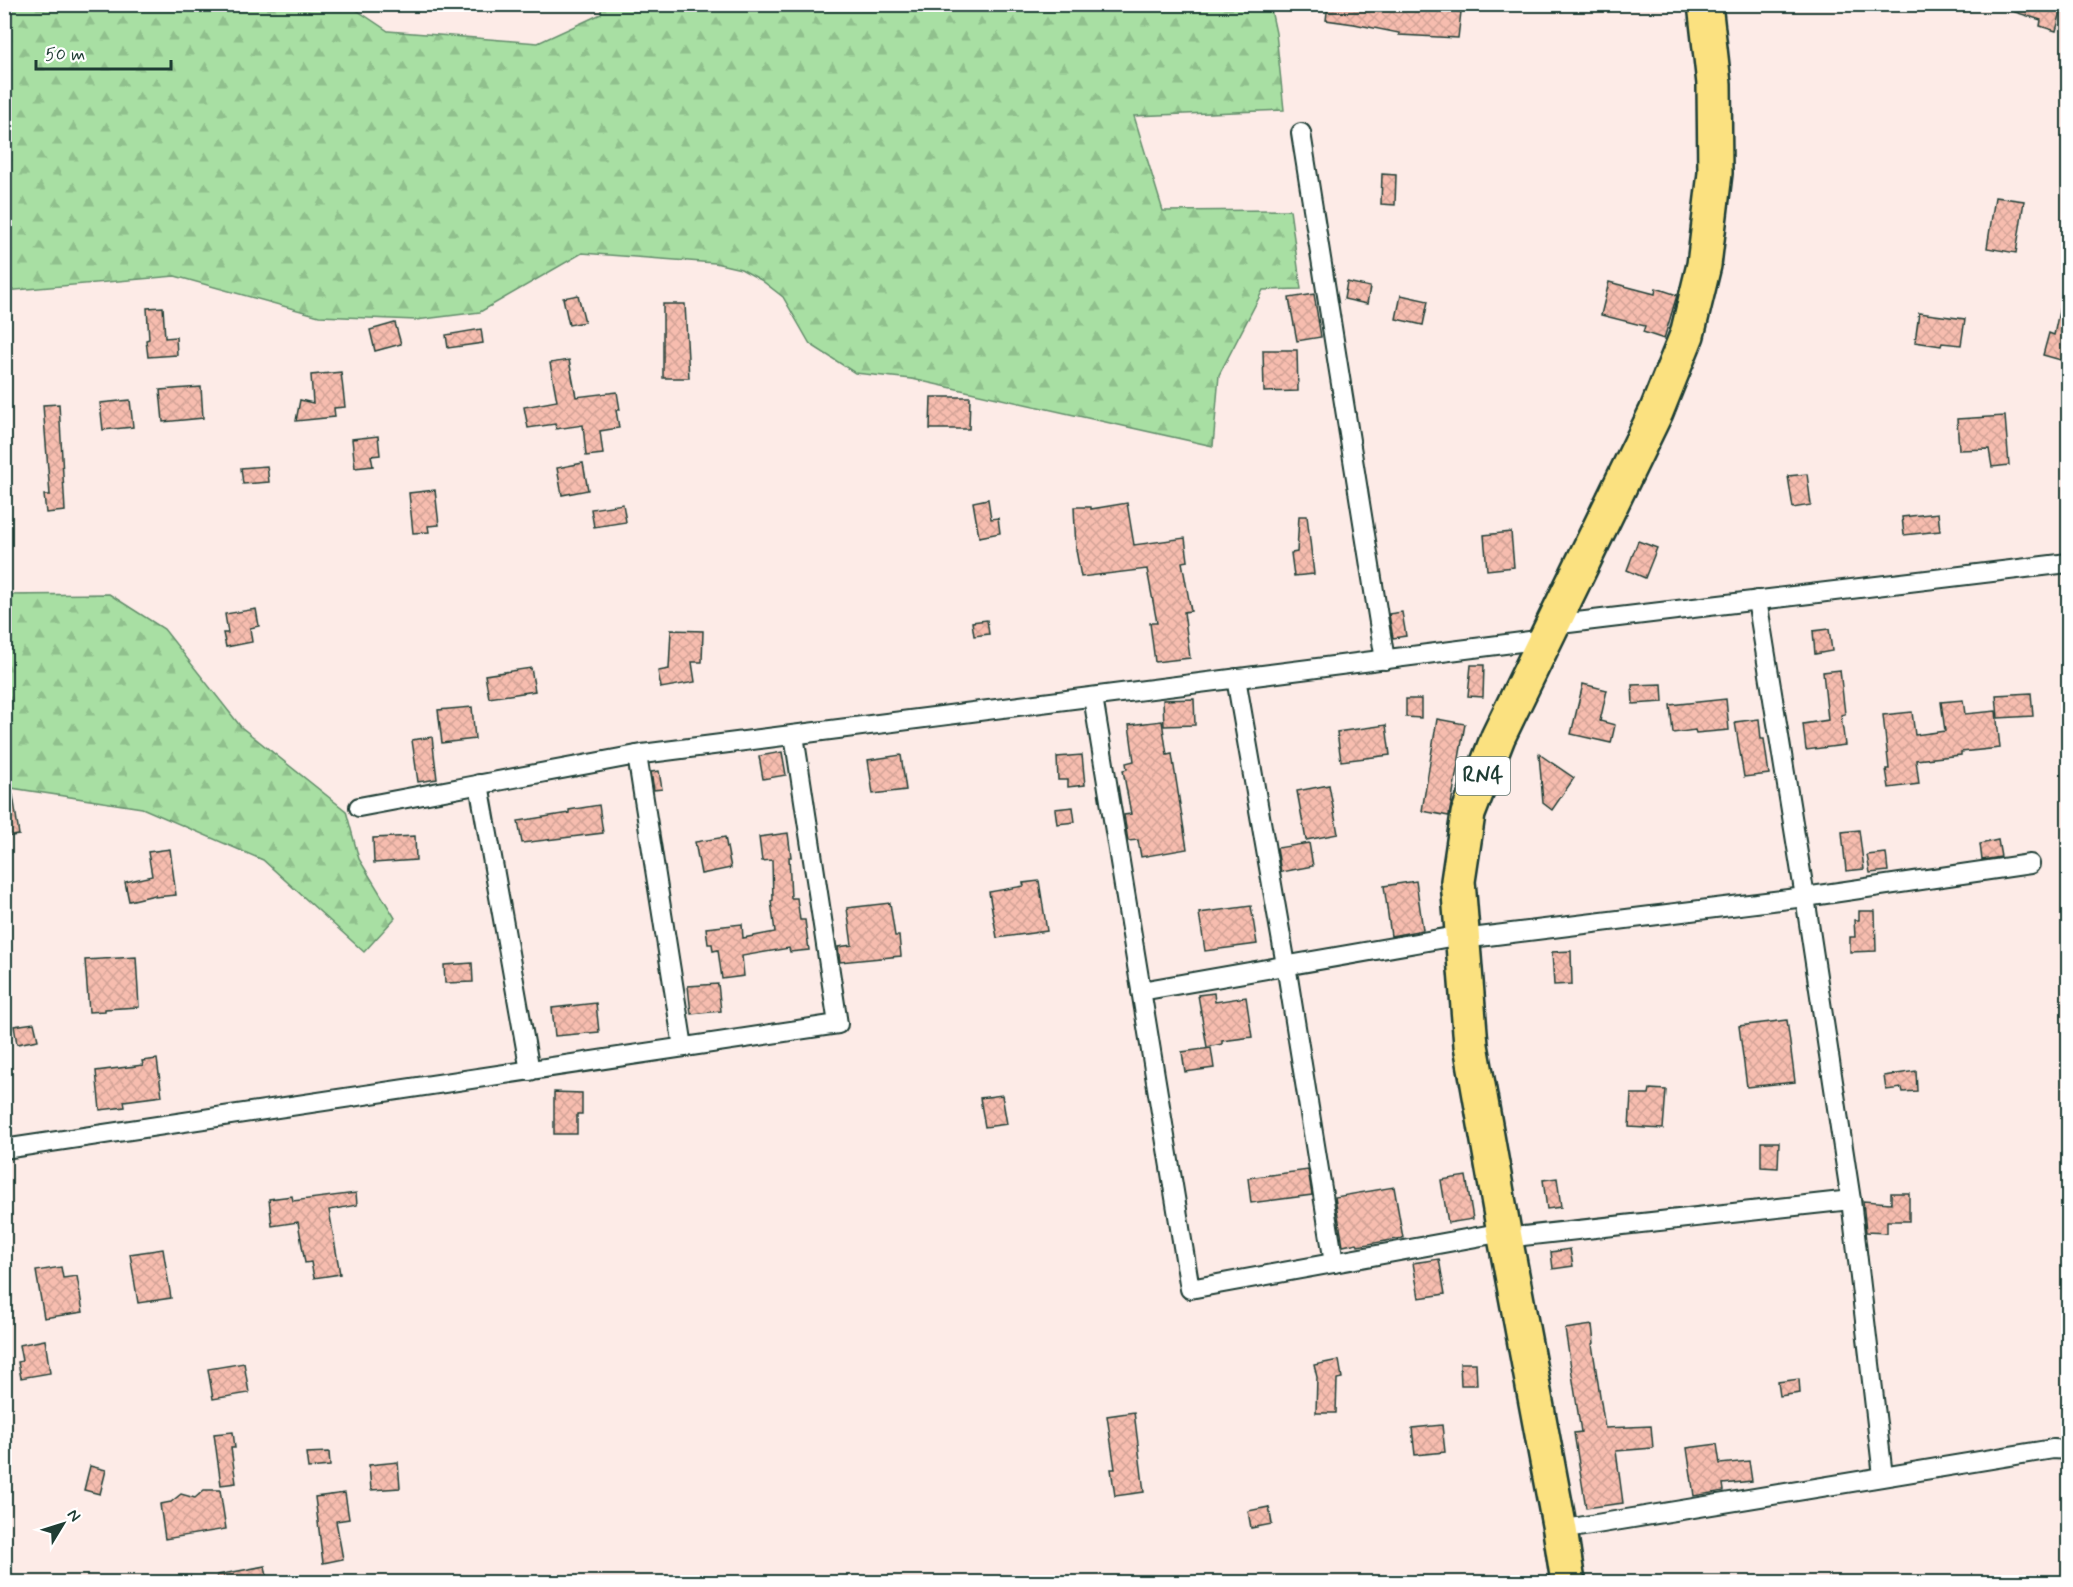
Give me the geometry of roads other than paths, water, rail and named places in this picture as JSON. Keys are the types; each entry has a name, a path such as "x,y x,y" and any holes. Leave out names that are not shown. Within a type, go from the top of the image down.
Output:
{"highway":[{"name":"RN4","path":"1568,1582 1471,1045 1458,881 1468,814 1498,737 1656,412 1687,335 1704,265 1715,173 1714,84 1705,4"}],"street":[{"path":"1301,133 1385,660"},
{"path":"359,807 637,755 1385,660 1757,600 2068,562"},
{"path":"1757,600 1851,1200 1883,1476"},
{"path":"1236,678 1286,965 1334,1263"},
{"path":"1093,696 1190,1289 1504,1235 1851,1200"},
{"path":"4,1149 838,1024 794,735"},
{"path":"637,755 682,1047"},
{"path":"479,784 530,1071"},
{"path":"1141,991 1462,937 1805,897 2030,864"},
{"path":"1560,1530 2053,1449 2068,1450"}]}
